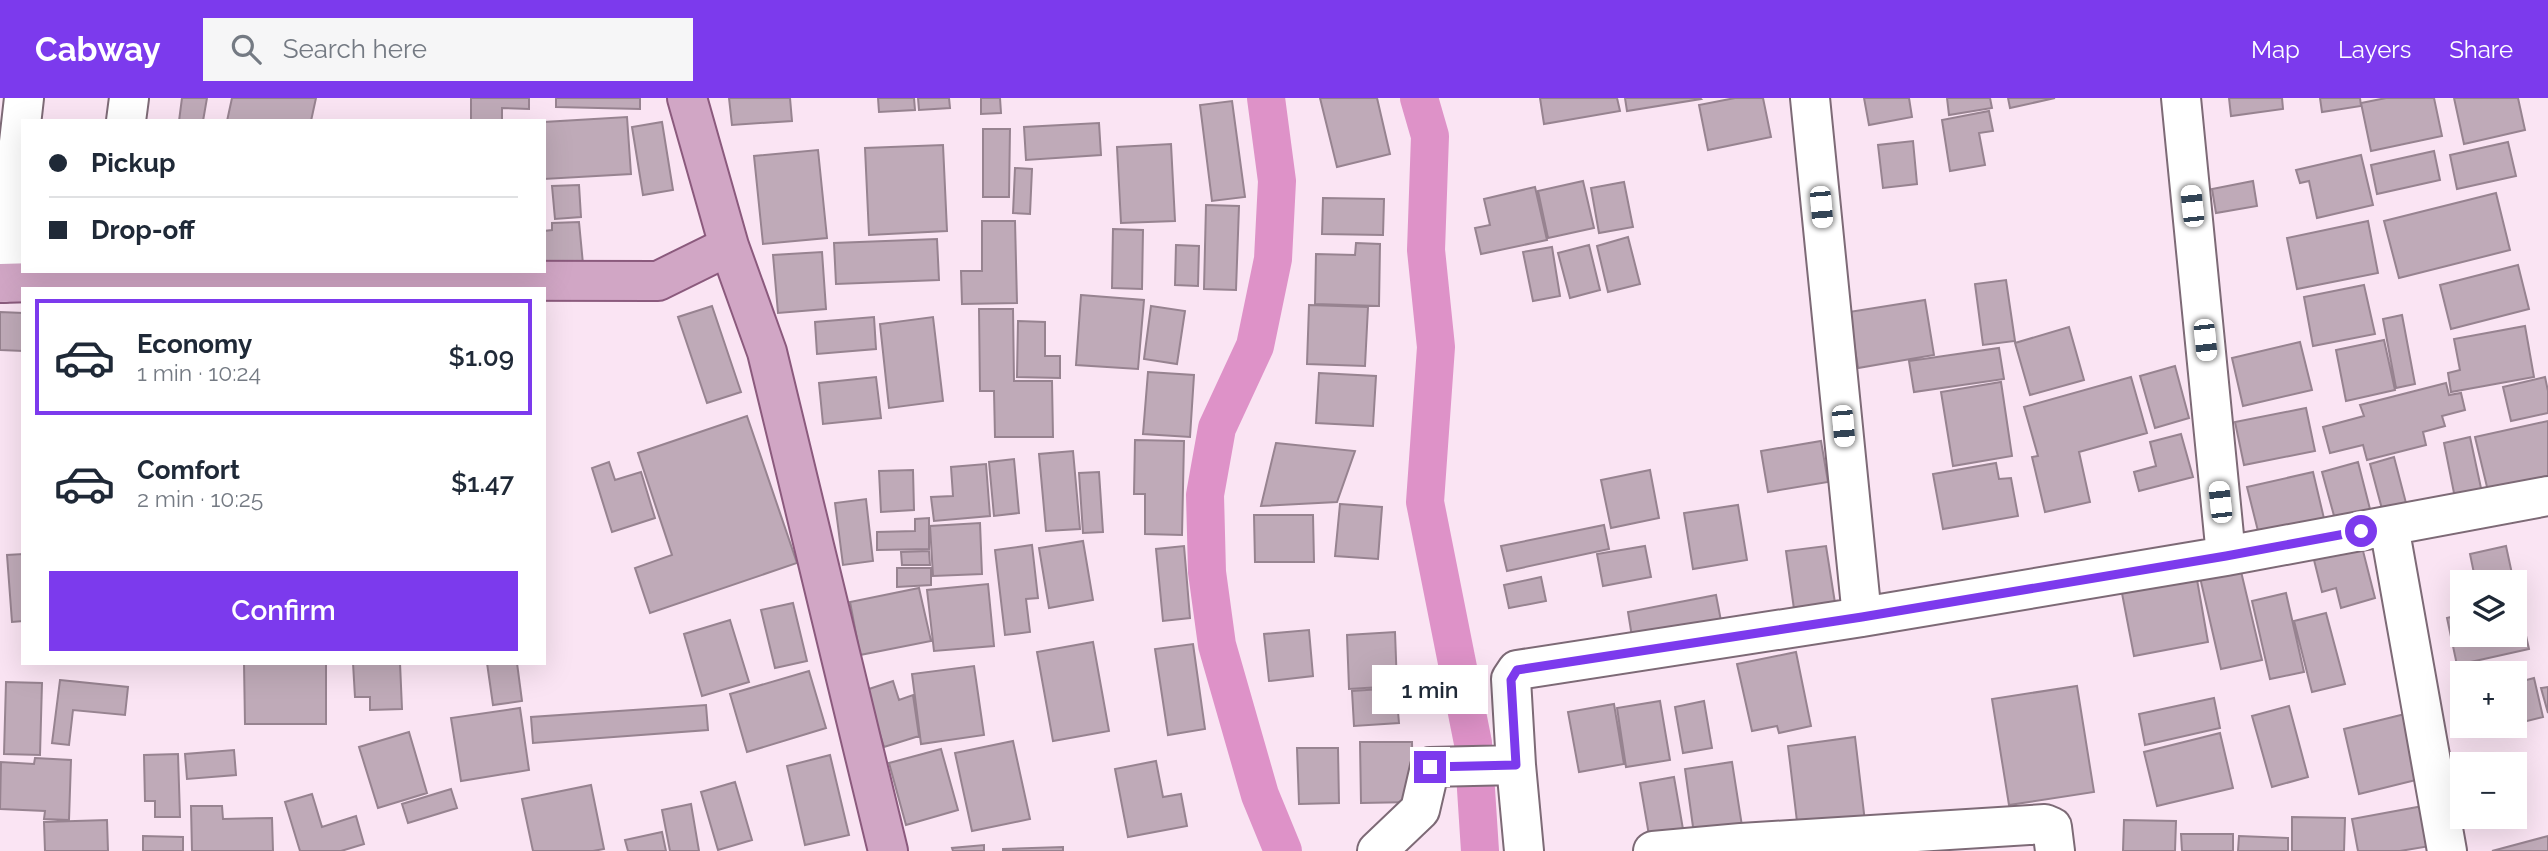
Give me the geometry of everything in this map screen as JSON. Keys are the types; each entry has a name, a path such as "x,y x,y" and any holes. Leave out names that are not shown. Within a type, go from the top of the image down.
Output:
{"main road":[{"path":"687,98 729,246 767,352 888,851"},
{"path":"2,283 106,276 658,281 729,246"}],"street":[{"path":"22,119 24,98"},
{"path":"126,119 129,98"},
{"path":"1811,98 1862,617"},
{"path":"2181,98 2226,556"},
{"path":"2,283 21,123"},
{"path":"1524,851 1511,680 1517,670 1862,617 2226,556 2548,496"},
{"path":"2389,526 2447,851"},
{"path":"1377,851 1420,810 1430,767 1516,765"},
{"path":"1653,851 2045,824 2052,827 2055,851"}],"building":[{"path":"182,98 207,98 203,119 179,119"},
{"path":"232,98 316,98 311,119 227,119"},
{"path":"471,98 529,98 529,109 502,108 502,119 471,119"},
{"path":"556,98 640,98 640,109 556,107"},
{"path":"729,98 790,98 792,121 732,125"},
{"path":"878,98 914,98 915,110 879,112"},
{"path":"918,98 949,98 950,108 919,110"},
{"path":"981,98 1000,98 1001,113 981,114"},
{"path":"1320,98 1377,98 1390,154 1337,167"},
{"path":"1540,98 1617,98 1620,111 1544,124"},
{"path":"1625,98 1700,98 1701,99 1627,111"},
{"path":"1735,98 1763,98 1771,137 1708,150 1699,105"},
{"path":"1864,98 1909,98 1912,117 1869,125"},
{"path":"1947,98 1990,98 1992,108 1949,115"},
{"path":"2008,98 2055,98 2010,108"},
{"path":"2229,98 2282,98 2283,109 2231,116"},
{"path":"2320,98 2360,98 2361,106 2322,112"},
{"path":"2386,98 2434,98 2442,136 2371,151 2361,103"},
{"path":"2454,98 2518,98 2525,130 2464,144"},
{"path":"1232,101 1245,197 1212,201 1200,105"},
{"path":"1989,111 1993,131 1979,133 1985,165 1950,171 1942,120"},
{"path":"627,117 631,174 546,179 546,122"},
{"path":"662,122 673,190 643,195 632,127"},
{"path":"1099,123 1101,155 1026,160 1024,127"},
{"path":"983,129 1010,129 1009,197 983,197"},
{"path":"1913,141 1917,184 1883,188 1878,145"},
{"path":"2508,142 2516,176 2457,189 2450,155"},
{"path":"1171,144 1175,221 1121,223 1117,147"},
{"path":"943,145 947,231 869,235 865,148"},
{"path":"818,150 827,238 763,244 754,156"},
{"path":"2434,151 2440,180 2377,194 2371,165"},
{"path":"2361,155 2373,205 2317,218 2309,181 2300,183 2296,170"},
{"path":"1015,168 1032,169 1030,214 1013,213"},
{"path":"1583,181 1594,228 1548,238 1538,191"},
{"path":"2253,181 2257,206 2216,213 2212,189"},
{"path":"1624,182 1633,227 1599,233 1591,188"},
{"path":"579,185 581,217 555,219 552,186"},
{"path":"1535,187 1547,240 1481,254 1475,228 1490,225 1484,199"},
{"path":"2496,193 2510,250 2399,278 2384,221"},
{"path":"1323,198 1384,199 1383,235 1322,234"},
{"path":"1206,205 1239,206 1236,290 1204,289"},
{"path":"982,221 1015,221 1017,303 962,304 961,271 982,271"},
{"path":"2368,221 2378,273 2297,289 2287,238"},
{"path":"579,222 583,264 546,267 546,231 552,230 552,223"},
{"path":"1113,229 1143,230 1142,289 1112,288"},
{"path":"1628,237 1640,284 1608,292 1597,246"},
{"path":"937,239 939,280 836,284 834,243"},
{"path":"1356,243 1380,244 1379,306 1315,304 1316,254 1355,255"},
{"path":"1176,245 1199,246 1198,286 1175,285"},
{"path":"1589,245 1600,290 1570,298 1558,253"},
{"path":"1552,247 1560,296 1533,301 1523,252"},
{"path":"822,252 826,309 778,313 773,255"},
{"path":"2518,265 2529,309 2451,329 2440,285"},
{"path":"2006,280 2015,341 1983,345 1975,284"},
{"path":"2364,285 2375,334 2313,346 2304,297"},
{"path":"1081,295 1144,300 1138,369 1076,365"},
{"path":"1925,300 1934,355 1858,368 1849,312"},
{"path":"1309,305 1368,307 1365,366 1307,364"},
{"path":"712,306 741,392 707,403 678,317"},
{"path":"1151,306 1185,311 1177,364 1144,359"},
{"path":"979,309 1013,309 1014,381 1052,381 1053,437 995,437 994,391 980,391"},
{"path":"0,312 21,313 21,351 0,350"},
{"path":"2402,315 2415,384 2396,388 2383,319"},
{"path":"874,317 876,349 817,354 815,322"},
{"path":"933,317 943,401 889,408 880,324"},
{"path":"1018,321 1045,322 1045,356 1060,356 1060,378 1017,377"},
{"path":"2525,326 2534,377 2451,392 2448,373 2460,370 2454,339"},
{"path":"2069,327 2084,380 2030,395 2015,343"},
{"path":"2384,340 2395,390 2346,401 2336,350"},
{"path":"2300,342 2312,390 2243,406 2232,358"},
{"path":"1999,348 2004,379 1914,392 1909,361"},
{"path":"2175,366 2189,418 2155,428 2140,376"},
{"path":"1148,372 1194,375 1190,437 1143,434"},
{"path":"1319,373 1376,376 1373,426 1316,423"},
{"path":"876,377 881,418 823,424 819,383"},
{"path":"2131,377 2147,433 2079,452 2090,502 2045,512 2032,457 2038,456 2024,407"},
{"path":"2545,377 2548,413 2511,421 2503,387"},
{"path":"2001,382 2012,456 1953,466 1941,392"},
{"path":"2446,383 2449,395 2461,393 2465,410 2442,416 2445,426 2423,432 2426,445 2367,460 2363,445 2330,453 2323,427 2364,416 2360,405"},
{"path":"2306,408 2315,451 2244,465 2235,422"},
{"path":"747,416 797,563 650,613 635,568 672,555 638,453"},
{"path":"2548,421 2548,478 2488,491 2475,437"},
{"path":"2181,434 2193,477 2139,491 2134,472 2156,466 2150,442"},
{"path":"2470,437 2484,502 2457,508 2444,443"},
{"path":"1135,440 1184,441 1182,535 1145,534 1145,494 1134,494"},
{"path":"1821,441 1828,482 1768,492 1761,451"},
{"path":"1276,443 1355,451 1337,502 1261,506"},
{"path":"1073,451 1080,529 1046,531 1039,454"},
{"path":"2394,457 2406,503 2382,509 2370,464"},
{"path":"1014,459 1019,513 994,516 989,462"},
{"path":"609,462 615,480 641,472 655,518 612,532 592,468"},
{"path":"2358,462 2371,513 2336,523 2322,472"},
{"path":"1996,463 1999,479 2011,478 2018,516 1943,529 1933,474"},
{"path":"986,464 990,516 934,521 931,497 953,496 951,467"},
{"path":"913,470 914,510 881,512 879,471"},
{"path":"1650,470 1659,518 1611,528 1601,480"},
{"path":"1099,472 1103,532 1083,533 1079,473"},
{"path":"2313,472 2326,527 2261,543 2247,487"},
{"path":"866,499 873,561 843,565 835,503"},
{"path":"1340,504 1382,507 1378,559 1335,556"},
{"path":"1738,505 1747,560 1693,569 1684,513"},
{"path":"1254,515 1313,515 1314,562 1255,562"},
{"path":"929,518 929,549 877,550 877,532 915,531 915,519"},
{"path":"980,523 982,574 933,576 930,526"},
{"path":"1604,525 1609,549 1507,571 1501,546"},
{"path":"1083,541 1093,600 1049,608 1039,548"},
{"path":"1032,545 1038,598 1026,599 1030,632 1005,635 995,550"},
{"path":"1184,546 1190,618 1163,621 1156,549"},
{"path":"1645,546 1651,577 1603,586 1597,554"},
{"path":"1826,546 1835,603 1794,609 1786,551"},
{"path":"2506,546 2511,570 2473,570 2470,554"},
{"path":"2362,547 2375,598 2341,608 2336,588 2322,592 2314,560"},
{"path":"929,551 930,565 902,565 901,552"},
{"path":"21,554 21,621 12,622 7,555"},
{"path":"2239,563 2262,660 2221,669 2199,573"},
{"path":"897,568 931,568 931,585 897,587"},
{"path":"2196,574 2208,642 2134,656 2121,588"},
{"path":"1541,577 1546,601 1509,608 1504,585"},
{"path":"988,584 994,646 934,651 927,590"},
{"path":"919,588 931,641 860,655 850,602"},
{"path":"2286,593 2304,672 2270,679 2252,601"},
{"path":"1716,595 1722,626 1633,643 1628,612"},
{"path":"793,603 807,661 775,668 761,610"},
{"path":"2326,613 2345,684 2312,692 2294,621"},
{"path":"730,620 749,682 702,696 684,634"},
{"path":"1309,630 1313,676 1269,681 1264,634"},
{"path":"1395,632 1397,686 1349,689 1347,635"},
{"path":"2527,640 2529,649 2475,661 2456,661 2453,647 2527,647"},
{"path":"1093,642 1109,731 1053,741 1037,652"},
{"path":"1193,644 1205,729 1168,735 1155,649"},
{"path":"1796,652 1811,726 1779,733 1777,726 1752,731 1737,664"},
{"path":"244,665 326,665 326,724 245,724"},
{"path":"353,665 400,665 402,709 370,710 370,697 355,697"},
{"path":"487,665 517,665 522,701 493,705"},
{"path":"974,666 984,735 921,744 912,674"},
{"path":"809,671 826,728 747,752 730,694"},
{"path":"2534,678 2543,717 2527,721 2527,680"},
{"path":"60,680 128,687 125,715 73,710 69,745 52,743"},
{"path":"893,681 899,700 913,695 919,736 884,747 866,690"},
{"path":"6,682 42,683 40,755 4,754"},
{"path":"2077,686 2094,792 2009,805 1992,699"},
{"path":"2548,687 2548,713 2541,688"},
{"path":"1396,688 1399,723 1354,726 1352,691"},
{"path":"2214,698 2220,728 2145,745 2139,714"},
{"path":"1660,701 1670,760 1626,767 1617,708"},
{"path":"1704,701 1712,748 1683,753 1675,707"},
{"path":"1614,704 1624,764 1579,772 1568,712"},
{"path":"706,705 708,730 533,743 531,717"},
{"path":"2289,706 2308,777 2272,787 2252,716"},
{"path":"520,708 529,770 461,781 451,718"},
{"path":"2405,714 2420,779 2359,794 2344,729"},
{"path":"409,732 427,793 378,808 359,747"},
{"path":"2220,733 2233,788 2157,806 2144,752"},
{"path":"1855,737 1865,822 1798,830 1788,746"},
{"path":"1013,741 1030,819 972,831 955,753"},
{"path":"1360,742 1412,742 1413,802 1361,803"},
{"path":"1297,748 1338,748 1339,803 1299,804"},
{"path":"941,749 958,810 906,825 889,763"},
{"path":"234,750 236,775 187,779 185,754"},
{"path":"178,754 180,817 155,817 155,801 145,801 144,755"},
{"path":"830,755 849,835 805,845 787,766"},
{"path":"35,758 71,760 69,820 44,819 45,811 0,809 1,762 34,764"},
{"path":"1156,761 1163,797 1181,794 1187,826 1128,837 1115,769"},
{"path":"1732,762 1742,826 1694,834 1685,769"},
{"path":"1674,777 1684,835 1650,841 1640,783"},
{"path":"735,782 752,840 718,850 701,792"},
{"path":"591,785 604,849 533,851 522,799"},
{"path":"451,789 457,808 408,823 402,804"},
{"path":"312,794 322,827 356,816 364,844 341,851 300,851 285,802"},
{"path":"691,804 699,851 670,851 662,810"},
{"path":"191,806 222,806 223,819 272,818 273,851 192,851"},
{"path":"2423,806 2430,846 2400,851 2358,851 2352,819"},
{"path":"2292,817 2345,818 2344,851 2292,851"},
{"path":"107,820 108,851 45,851 44,822"},
{"path":"2124,820 2176,821 2175,851 2123,851"},
{"path":"662,832 666,851 628,851 625,840"},
{"path":"2181,834 2233,834 2233,851 2182,851"},
{"path":"143,836 183,837 183,851 143,851"},
{"path":"2239,836 2288,838 2288,851 2238,851"},
{"path":"2548,836 2548,851 2492,851"},
{"path":"984,845 984,851 953,851 952,848"},
{"path":"1063,847 1063,851 1003,851 1003,849"}],"waterway":[{"path":"1266,98 1277,181 1273,259 1255,346 1217,428 1205,495 1207,572 1217,645 1260,795 1283,851"},
{"path":"1419,98 1430,136 1426,250 1436,347 1425,502 1473,743 1480,851"}],"route":[{"path":"1430,767 1516,765 1511,680 1517,670 1862,617 2361,531"}]}
